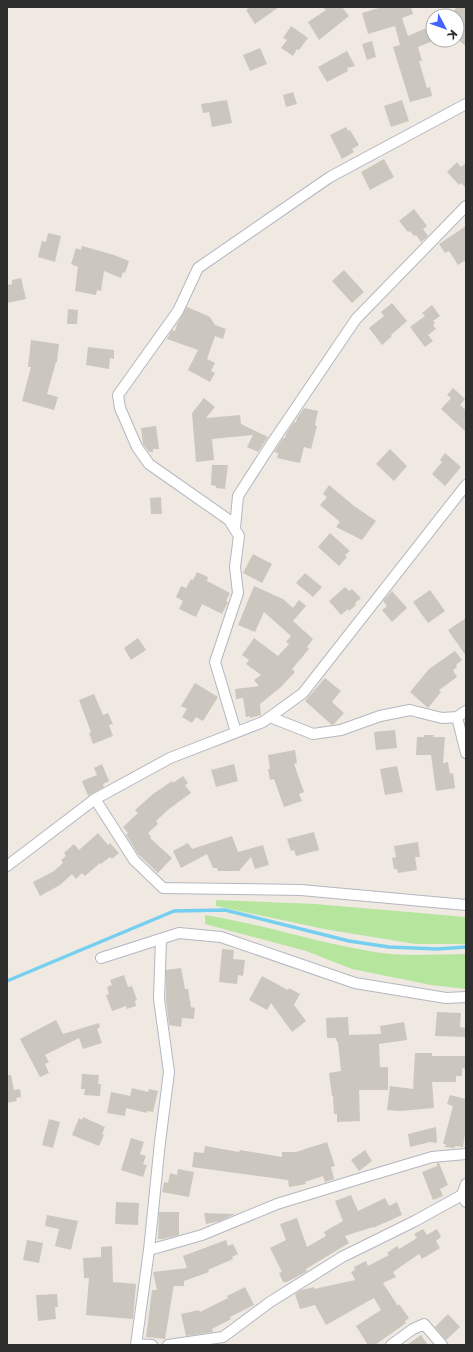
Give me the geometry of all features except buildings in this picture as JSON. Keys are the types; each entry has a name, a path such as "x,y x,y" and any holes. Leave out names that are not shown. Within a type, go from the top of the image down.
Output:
{"street":[{"path":"236,732 215,662 238,593 235,567 239,536 229,520 149,464 137,447 120,408 118,395 178,311 198,268 330,177 466,104"},
{"path":"235,528 238,496 356,319 466,206"},
{"path":"7,866 96,799 170,758 263,722 303,693 466,485"},
{"path":"270,717 313,734 341,730 380,716 410,710 442,718 462,714 466,753"},
{"path":"96,799 134,860 163,888 301,890 466,905"},
{"path":"101,958 179,934 220,937 355,983 446,998 466,998"},
{"path":"152,1345 136,1344 149,1250 169,1072 159,999 161,939"},
{"path":"149,1250 202,1235 277,1204 365,1177 432,1157 466,1154"},
{"path":"168,1345 223,1337 270,1302 342,1257 464,1199 466,1184"},
{"path":"391,1345 413,1329 424,1324 442,1345"}],"green space":[{"path":"216,900 315,904 466,917 466,944 415,944 324,929 216,906"},
{"path":"205,915 247,923 332,944 386,954 466,954 466,989 431,985 352,969 306,951 205,924"}],"waterway":[{"path":"7,981 174,911 225,910 349,941 389,947 437,949 466,947"}]}
